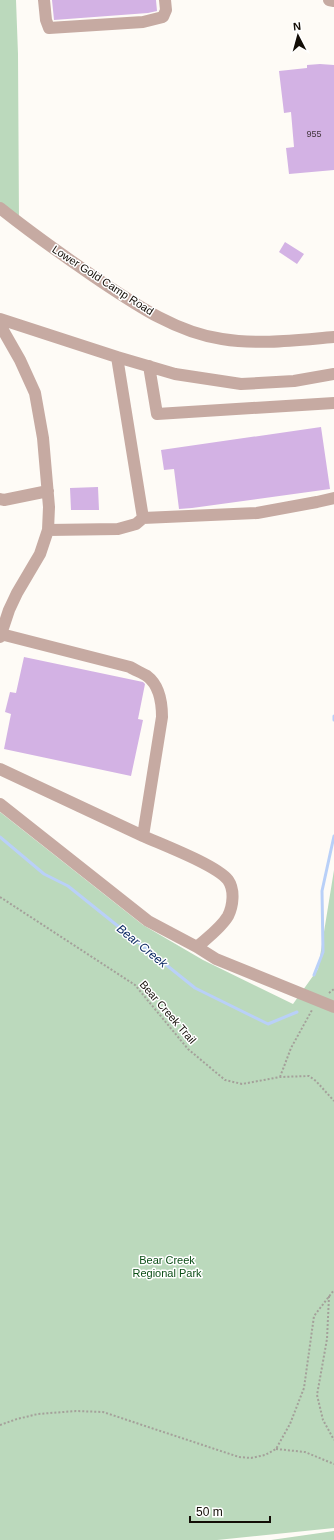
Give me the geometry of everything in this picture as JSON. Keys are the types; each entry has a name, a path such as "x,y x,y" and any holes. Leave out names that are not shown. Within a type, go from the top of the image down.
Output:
{"street":[{"path":"44,0 46,20 49,28 143,22 157,19 163,17 166,10 165,0"},
{"path":"329,0 334,1"},
{"name":"Lower Gold Camp Road","path":"0,208 63,256 123,296 184,329 202,335 247,342 334,337"},
{"path":"0,319 175,374 241,384 294,381 334,374"},
{"path":"0,325 4,338 20,360 35,393 43,438 48,491 48,530 40,554 3,618 0,636 130,667 148,677 155,686 162,705 162,717 143,836"},
{"path":"117,357 143,518"},
{"path":"149,366 157,414 334,403"},
{"path":"0,499 4,500 48,491"},
{"path":"48,530 118,529 136,524 143,518 257,513 334,498"},
{"path":"0,769 217,870 228,881 232,892 232,906 227,916 197,947"},
{"path":"0,804 148,921 197,947 216,959 334,1008"}],"path":[{"name":"Bear Creek Trail","path":"0,897 135,985 188,1049 225,1080 242,1084 280,1077 309,1076 316,1081 334,1101"},
{"path":"280,1077 291,1048 318,1001 334,989"},
{"path":"0,1425 38,1414 76,1411 103,1412 239,1457 251,1458 265,1455 276,1449 290,1424 304,1388 314,1316 329,1294 334,1290"},
{"path":"329,1294 326,1339 317,1395 323,1420 334,1440"},
{"path":"276,1449 305,1452 334,1464"}],"green space":[{"path":"0,0 16,0 18,54 19,223 0,208"},
{"name":"Bear Creek Regional Park","path":"0,812 143,925 203,960 293,1004 318,969 334,870 334,1528 217,1540 0,1540"},
{"path":"334,1531 334,1540 271,1540"}],"building":[{"path":"52,0 156,0 157,11 148,13 54,20"},
{"path":"307,65 334,65 334,170 289,174 286,148 294,147 291,112 284,113 279,71 307,68"},
{"path":"285,242 304,254 297,264 279,252"},
{"path":"321,427 330,489 179,509 174,469 164,470 161,450"},
{"path":"98,487 99,510 71,510 70,488"},
{"path":"24,657 143,682 145,684 138,719 143,720 131,776 4,749 11,714 5,712 10,692 16,693"}],"waterway":[{"name":"Bear Creek","path":"314,975 323,952 322,891 334,836"},
{"name":"Bear Creek","path":"0,837 44,874 68,886 195,988 268,1024 297,1012"}]}
